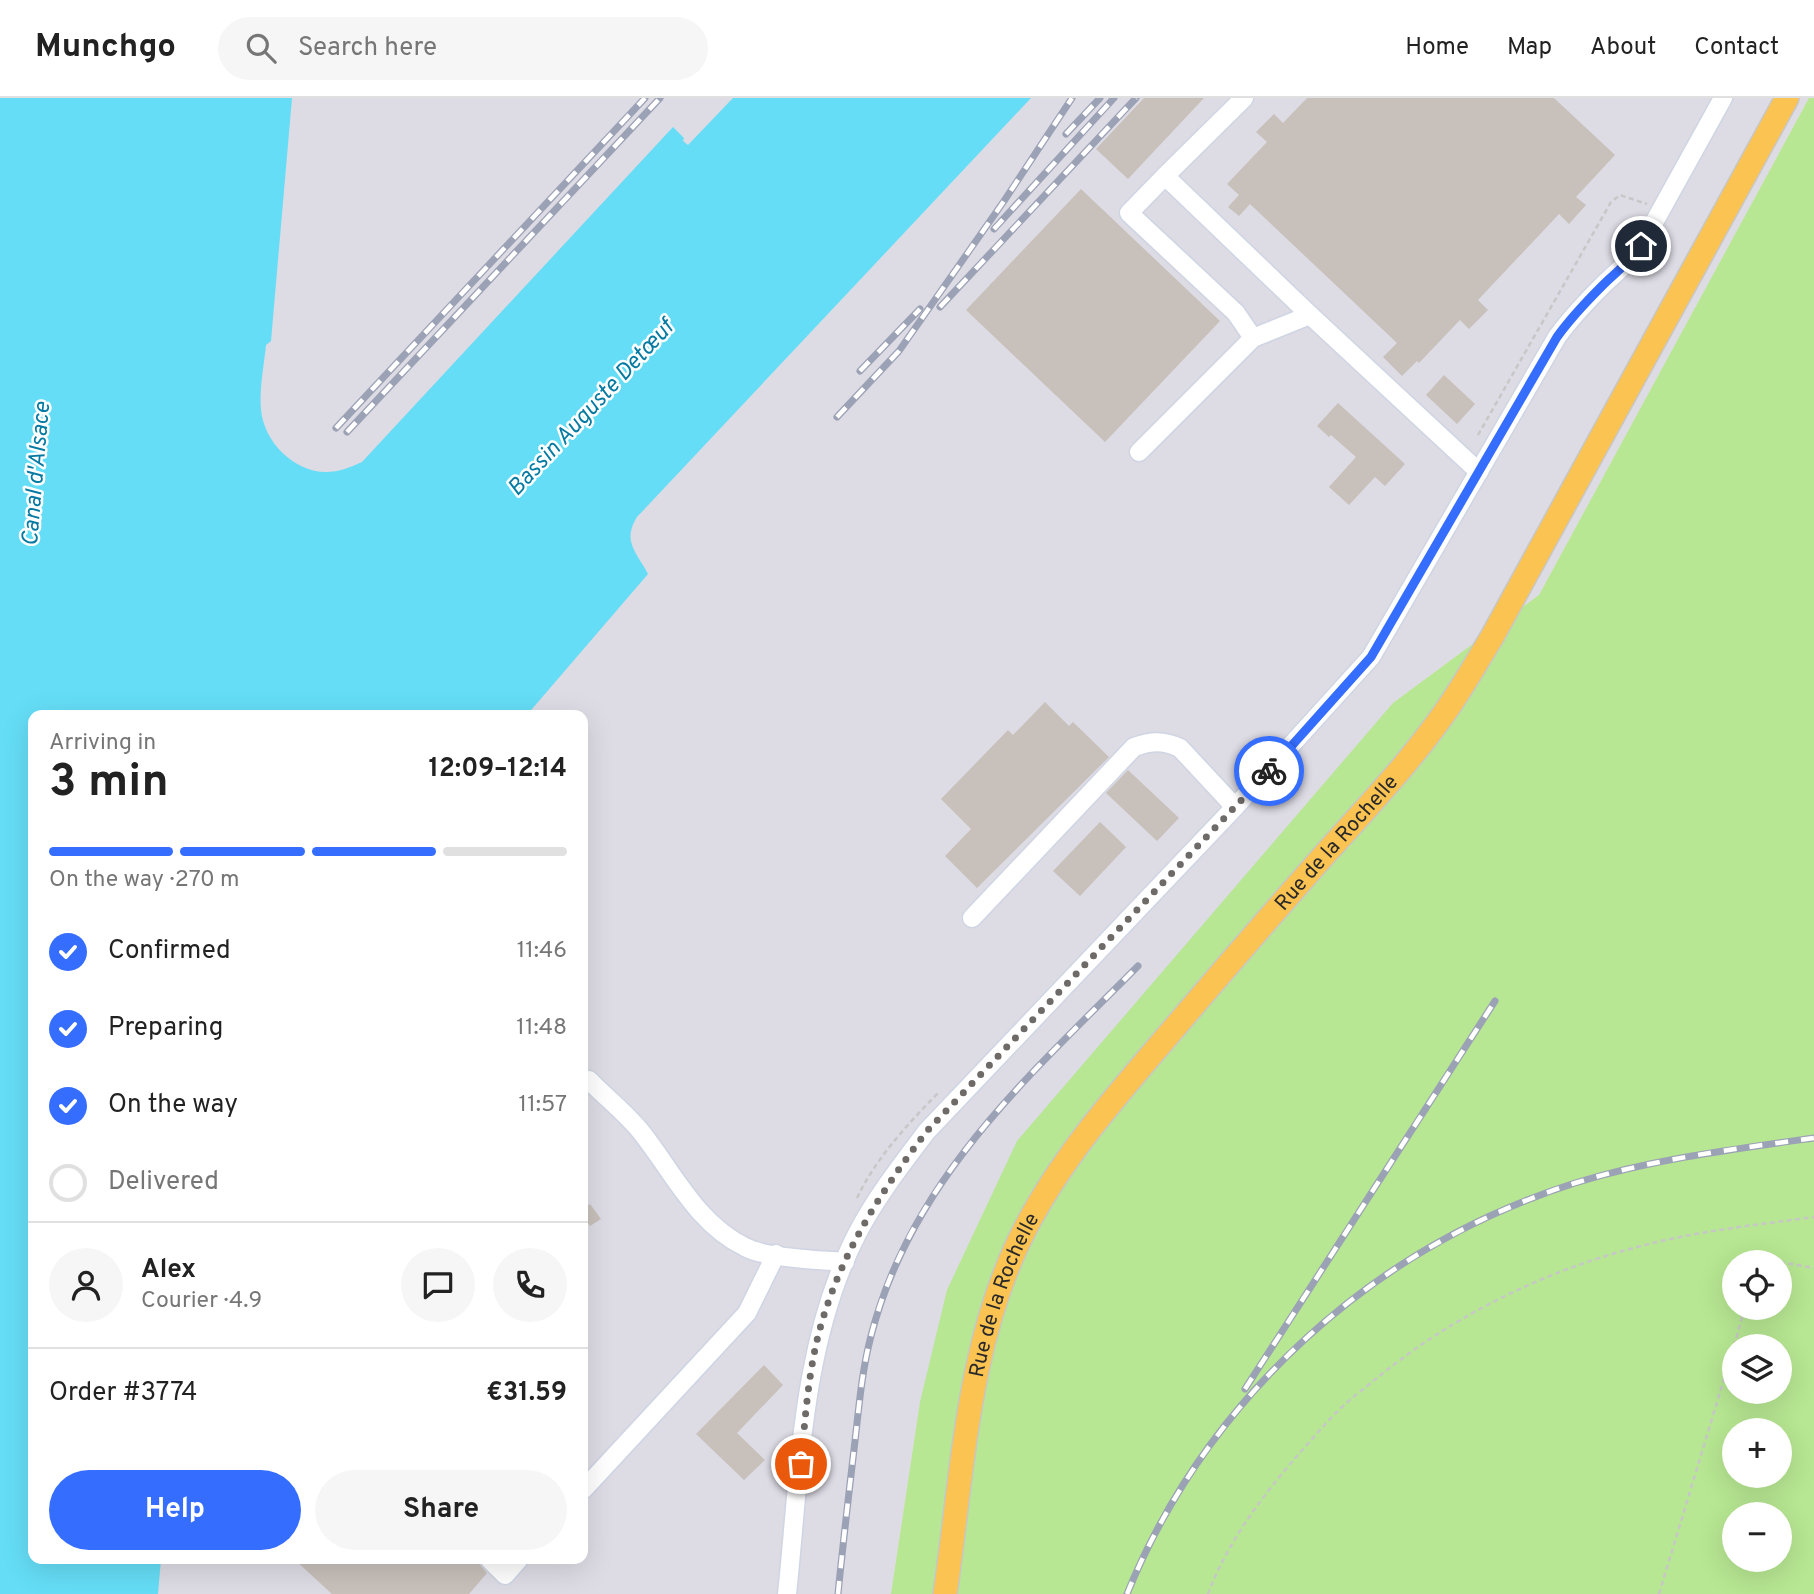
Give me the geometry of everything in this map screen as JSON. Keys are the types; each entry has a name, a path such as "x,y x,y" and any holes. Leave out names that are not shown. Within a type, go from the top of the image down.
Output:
{"main road":[{"name":"Rue de la Rochelle","path":"945,1594 975,1382 1003,1281 1024,1231 1060,1170 1103,1112 1251,938 1402,768 1450,705 1492,637 1787,98"}],"street":[{"path":"1244,98 1129,213 1236,313 1253,338"},
{"path":"787,1594 809,1386 819,1334 832,1290 858,1232 890,1180 927,1131 1235,807 1371,657 1557,337 1641,246 1723,98"},
{"path":"1165,176 1479,472"},
{"path":"1139,452 1253,338 1310,315"},
{"path":"972,918 1134,747 1155,741 1180,748 1235,807"},
{"path":"589,1080 644,1135 685,1195 714,1225 746,1248 845,1262"},
{"path":"588,1485 747,1313 776,1254"},
{"path":"494,1564 505,1575 515,1564"}],"path":[{"path":"1478,435 1611,202 1620,195 1636,198 1650,205"},
{"path":"1208,1594 1218,1567 1278,1477 1340,1408 1436,1334 1526,1285 1586,1261 1644,1245 1738,1227 1814,1217"},
{"path":"1792,1264 1814,1268"},
{"path":"1659,1594 1722,1386"}],"shaded area":[{"path":"159,98 1809,98 1539,595 1393,703 920,1402 891,1594 23,1594 32,1564 588,1564 588,710 104,710"}],"green space":[{"path":"1809,98 1814,98 1814,1594 891,1594 920,1402 947,1290 1017,1141 1393,703 1539,595"}],"water":[{"path":"0,98 292,98 271,341 266,345 261,410 268,433 283,453 303,467 326,472 362,462 673,127 688,145 733,98 1031,98 637,517 631,533 632,546 648,574 531,710 28,710 28,1564 161,1564 158,1594 0,1594"}],"building":[{"path":"1144,98 1204,98 1128,179 1096,149"},
{"path":"1307,98 1554,98 1615,155 1576,197 1586,205 1569,224 1559,214 1478,300 1488,310 1469,329 1460,320 1419,363 1417,361 1402,376 1383,357 1397,343 1250,204 1239,216 1228,207 1239,195 1227,184 1267,142 1256,132 1274,114 1283,123"},
{"path":"1081,189 1220,321 1105,442 966,310"},
{"path":"1444,375 1475,404 1457,424 1426,395"},
{"path":"1338,403 1405,464 1385,486 1375,477 1349,505 1329,487 1356,457 1317,426"},
{"path":"1045,702 1069,726 1073,722 1109,757 977,888 945,856 971,829 941,799 1008,730 1013,735"},
{"path":"1128,770 1179,818 1157,841 1106,793"},
{"path":"1100,822 1126,847 1080,896 1053,871"},
{"path":"590,1204 601,1219 590,1226 588,1223"},
{"path":"764,1365 783,1385 737,1433 765,1460 744,1480 696,1434"},
{"path":"299,1564 480,1564 487,1573 469,1594 332,1594"}],"railway":[{"path":"336,428 645,98"},
{"path":"347,432 660,98"},
{"path":"837,417 899,351 1072,98"},
{"path":"1066,134 1100,98"},
{"path":"994,229 1114,98"},
{"path":"940,307 1136,98"},
{"path":"860,371 920,309"},
{"path":"838,1594 859,1401 868,1349 889,1280 914,1227 944,1179 979,1133 1016,1090 1138,966"},
{"path":"1245,1389 1495,1001"},
{"path":"1127,1594 1161,1523 1202,1456 1251,1395 1305,1339 1366,1289 1431,1247 1501,1211 1575,1183 1664,1161 1814,1138"}],"way so far":[{"path":"801,1464 809,1386 825,1312 858,1232 890,1180 927,1131 1269,771"}],"route":[{"path":"1269,771 1371,657 1557,337 1641,246"}],"water label":[{"name":"Bassin Auguste Detœuf","path":"590,407"},
{"name":"Canal d'Alsace","path":"35,474"}]}
